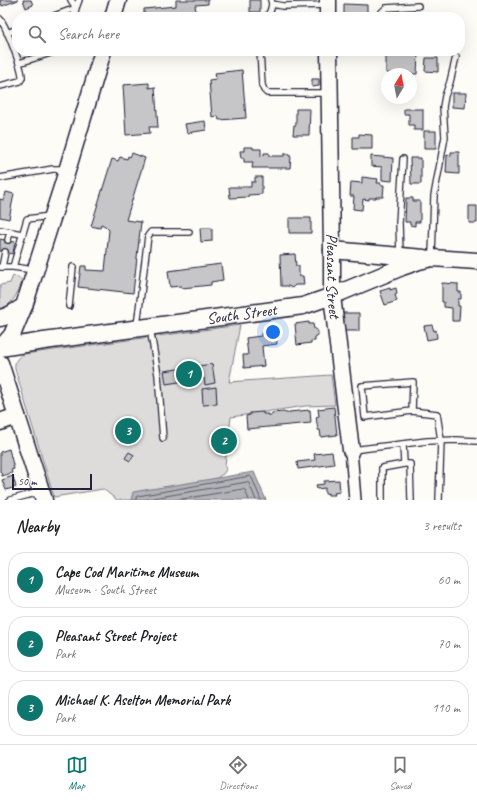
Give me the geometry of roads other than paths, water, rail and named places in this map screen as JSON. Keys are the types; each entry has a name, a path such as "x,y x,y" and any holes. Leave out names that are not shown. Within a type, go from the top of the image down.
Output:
{"main road":[{"path":"114,12 118,0"},
{"path":"0,347 12,335 24,306 101,56"},
{"name":"Pleasant Street","path":"329,56 332,296 351,450"},
{"path":"332,250 432,258"},
{"name":"South Street","path":"0,347 303,306 332,296 410,264 432,258 477,261"},
{"path":"0,318 11,314 24,306"},
{"path":"0,363 43,496"},
{"path":"0,422 17,416"}],"street":[{"name":"Pleasant Street","path":"351,450 355,500"}],"lane":[{"path":"71,0 76,8"},
{"path":"75,12 79,0"},
{"path":"270,12 271,2 283,6 328,7"},
{"path":"382,12 386,8 418,6"},
{"path":"65,12 76,8"},
{"path":"0,19 3,22 12,44"},
{"path":"8,33 12,31"},
{"path":"0,86 21,80 22,78 16,56"},
{"path":"19,63 41,56"},
{"path":"260,56 262,85 267,93 330,93"},
{"path":"432,258 434,196 446,137 443,107 456,57"},
{"path":"400,255 399,224 403,159"},
{"path":"0,178 53,169 67,170"},
{"path":"12,267 27,219 53,216"},
{"path":"0,230 22,234"},
{"path":"8,240 10,232"},
{"path":"163,438 158,375 143,328 148,236 151,232 189,232"},
{"path":"5,252 1,267 36,270"},
{"path":"69,306 73,267"},
{"path":"412,411 413,382 362,386 365,416 412,411 436,414 441,440 439,500"},
{"path":"351,450 426,441 477,441"},
{"path":"403,444 404,464"},
{"path":"382,500 382,468 404,464 410,464 411,500"},
{"path":"10,500 43,496"}],"water":[{"path":"254,472 266,500 131,500 133,492"}],"place":[{"name":"Cape Cod Maritime Museum","path":"189,374"},
{"name":"Michael K. Aselton Memorial Park","path":"128,431"},
{"name":"Pleasant Street Project","path":"224,441"}]}
